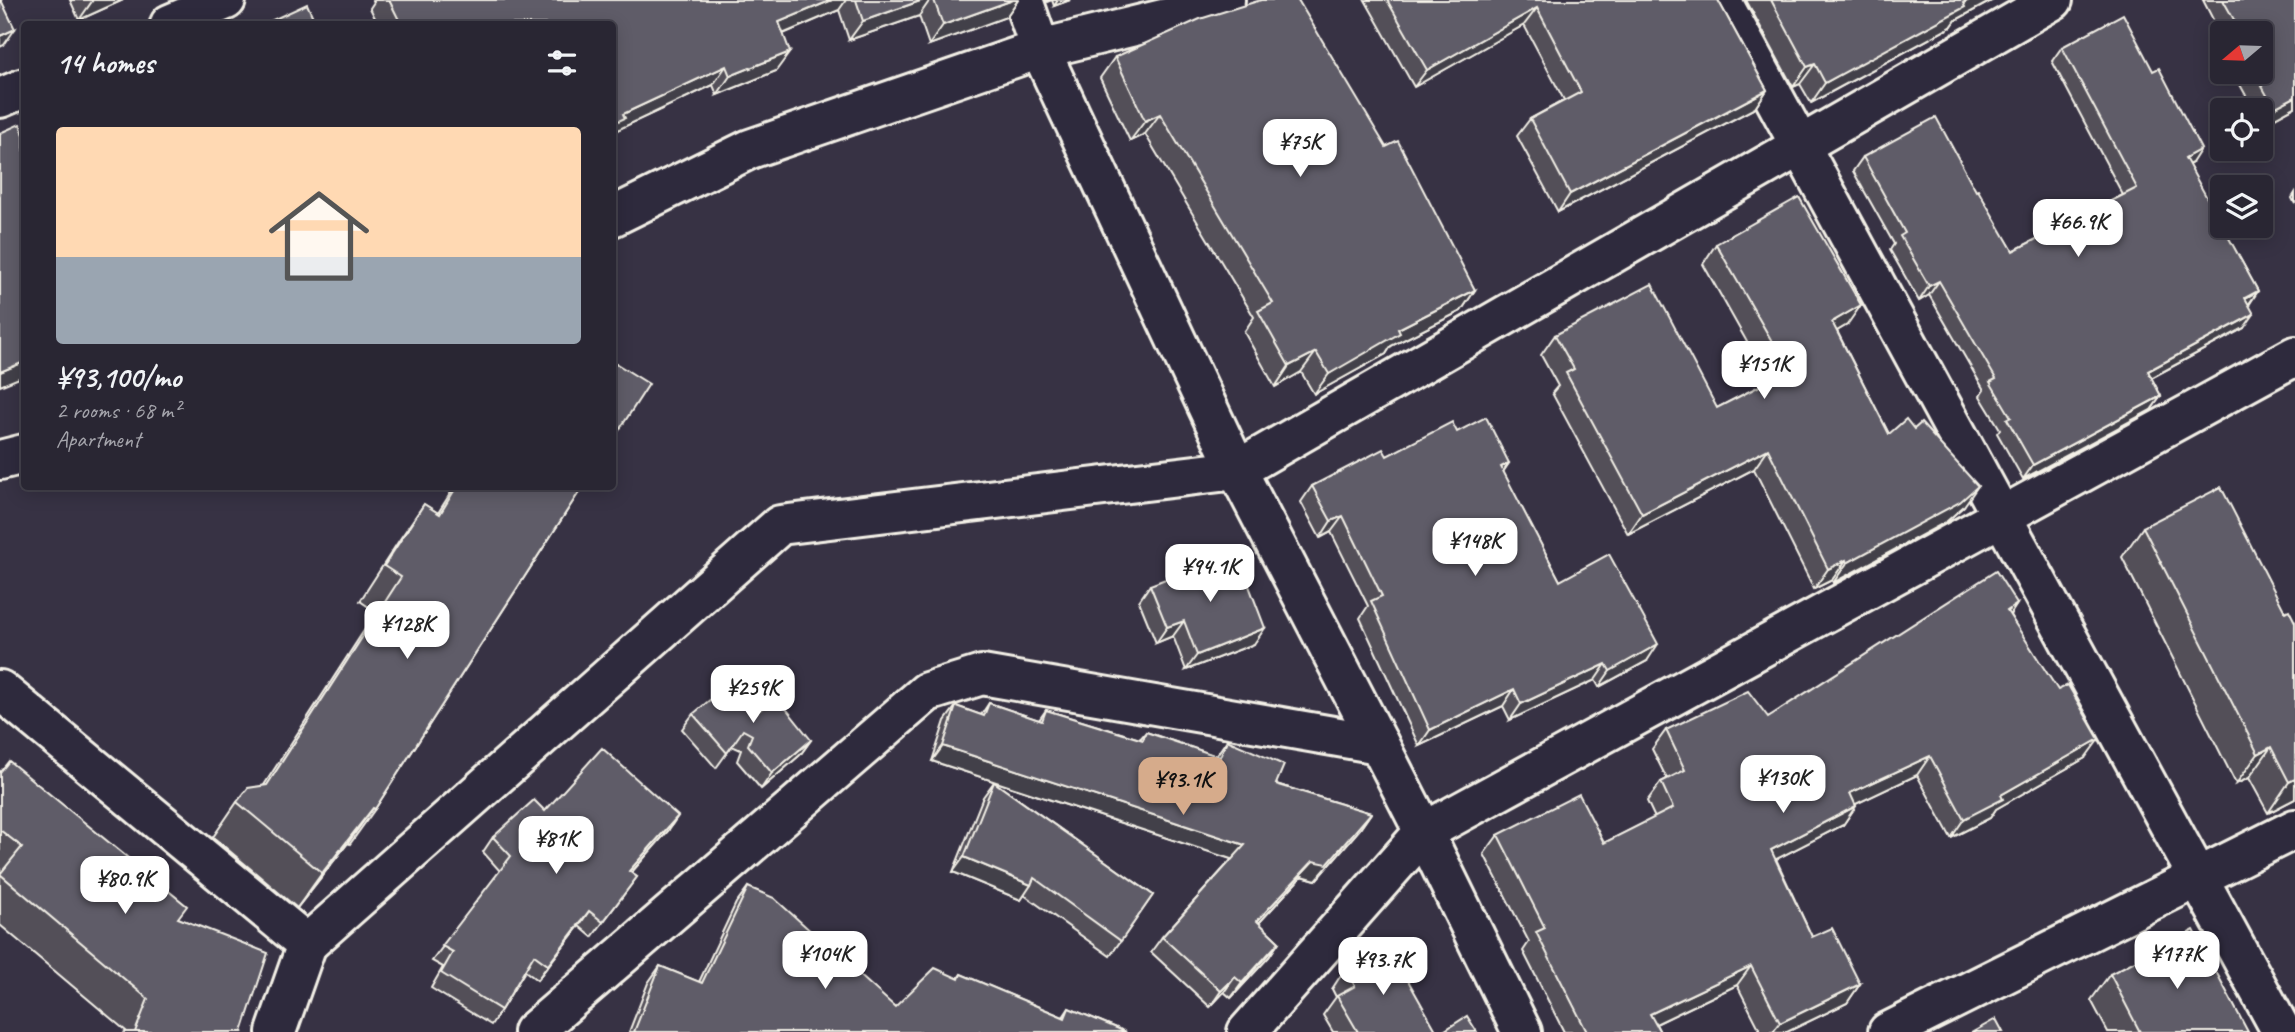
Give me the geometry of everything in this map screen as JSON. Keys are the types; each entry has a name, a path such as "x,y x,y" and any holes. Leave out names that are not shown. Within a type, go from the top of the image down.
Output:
{"street":[{"path":"177,21 226,0"},
{"path":"1023,0 1040,49 1237,470 1424,832 1522,1032"},
{"path":"616,215 750,149 1040,49 1204,9 1226,0"},
{"path":"1721,0 2282,1032"},
{"path":"276,1032 307,944 780,526 1237,470 2053,0"},
{"path":"0,98 21,89"},
{"path":"1247,1032 1424,832 2295,356"},
{"path":"0,460 21,455"},
{"path":"533,1032 927,692 982,675 1379,744"},
{"path":"0,690 307,944"},
{"path":"1888,1032 2295,829"}],"building":[{"path":"0,0 15,29 0,36"},
{"path":"389,0 832,0 779,22 790,52 730,76 726,66 623,114 625,118 616,122 616,21 400,21"},
{"path":"856,0 923,0 863,21"},
{"path":"934,0 1013,0 943,25"},
{"path":"1261,0 1298,0 1386,147 1398,141 1475,290 1398,329 1400,333 1329,374 1316,352 1289,366 1258,311 1273,303 1160,114 1145,121 1115,57 1200,19"},
{"path":"1387,0 1718,0 1767,90 1570,194 1530,119 1581,92 1537,8 1427,70"},
{"path":"1771,0 1969,0 1963,3 1965,7 1825,83 1815,64 1807,67"},
{"path":"2223,0 2295,0 2295,97 2274,108 2273,98 2268,98 2261,84 2273,84 2273,21 2235,21"},
{"path":"307,4 315,21 270,21"},
{"path":"2123,14 2153,71 2159,68 2201,149 2185,158 2210,204 2210,238 2229,238 2258,291 2245,298 2254,314 2148,371 2161,396 2033,465 2007,419 2011,417 1990,382 1996,379 1939,281 1929,286 1900,236 1905,233 1863,157 1936,117 1976,191 1978,190 2013,251 2137,188 2062,47"},
{"path":"20,124 21,363 0,372 0,133"},
{"path":"1799,197 1861,305 1832,322 1889,434 1906,419 1914,429 1921,423 1978,486 1960,502 1847,563 1846,560 1828,569 1768,449 1642,514 1566,373 1574,369 1555,335 1652,284 1717,408 1789,371 1716,244"},
{"path":"616,363 649,384 616,435"},
{"path":"1486,417 1509,463 1501,467 1560,581 1609,554 1658,644 1610,671 1606,664 1521,704 1514,689 1430,730 1371,601 1382,596 1343,516 1331,521 1312,486 1383,449 1387,456 1452,422 1457,432"},
{"path":"2221,487 2285,612 2289,610 2295,622 2295,779 2289,782 2271,747 2258,754 2143,527"},
{"path":"455,490 580,490 375,809 373,808 322,873 237,802 248,788 267,785 401,577 384,566 424,504 440,514"},
{"path":"1230,554 1240,581 1246,578 1265,628 1197,655 1184,621 1167,627 1150,585"},
{"path":"1996,571 2017,604 2007,611 2058,690 2068,685 2099,739 2001,795 2003,799 1964,819 1930,756 1850,793 1856,806 1771,850 1812,937 1832,928 1860,984 1780,1023 1751,966 1650,1014 1660,1032 1587,1032 1536,932 1545,928 1498,835 1579,794 1604,843 1673,808 1661,782 1685,770 1666,730 1748,691 1768,717"},
{"path":"736,678 761,706 753,716 776,696 811,740 772,773 748,745 752,735 743,730 727,753 693,714"},
{"path":"989,703 1042,721 1046,710 1143,740 1146,732 1220,757 1227,740 1284,765 1276,784 1371,813 1327,864 1313,861 1257,921 1279,942 1242,983 1235,977 1221,991 1162,937 1245,845 943,746 956,706 984,716"},
{"path":"602,748 678,816 629,871 637,877 603,922 589,911 548,965 534,955 501,1010 441,973 453,952 442,946 511,856 493,837 534,800 545,811"},
{"path":"9,761 187,906 178,918 268,953 242,1032 135,1032 148,999 0,874 22,847 0,830 0,772"},
{"path":"994,782 1153,895 1121,941 1034,878 1031,885 964,857"},
{"path":"748,887 774,898 895,1007 935,968 959,979 961,974 1065,1018 1069,1008 1126,1032 634,1032 660,966 702,983"},
{"path":"2194,930 2248,1032 2140,1032 2110,974"},
{"path":"1388,945 1437,1032 1358,1032 1337,996 1355,986 1345,969"},
{"path":"1467,1016 1477,1032 1442,1032"},
{"path":"1996,1019 2003,1032 1973,1032"}]}
